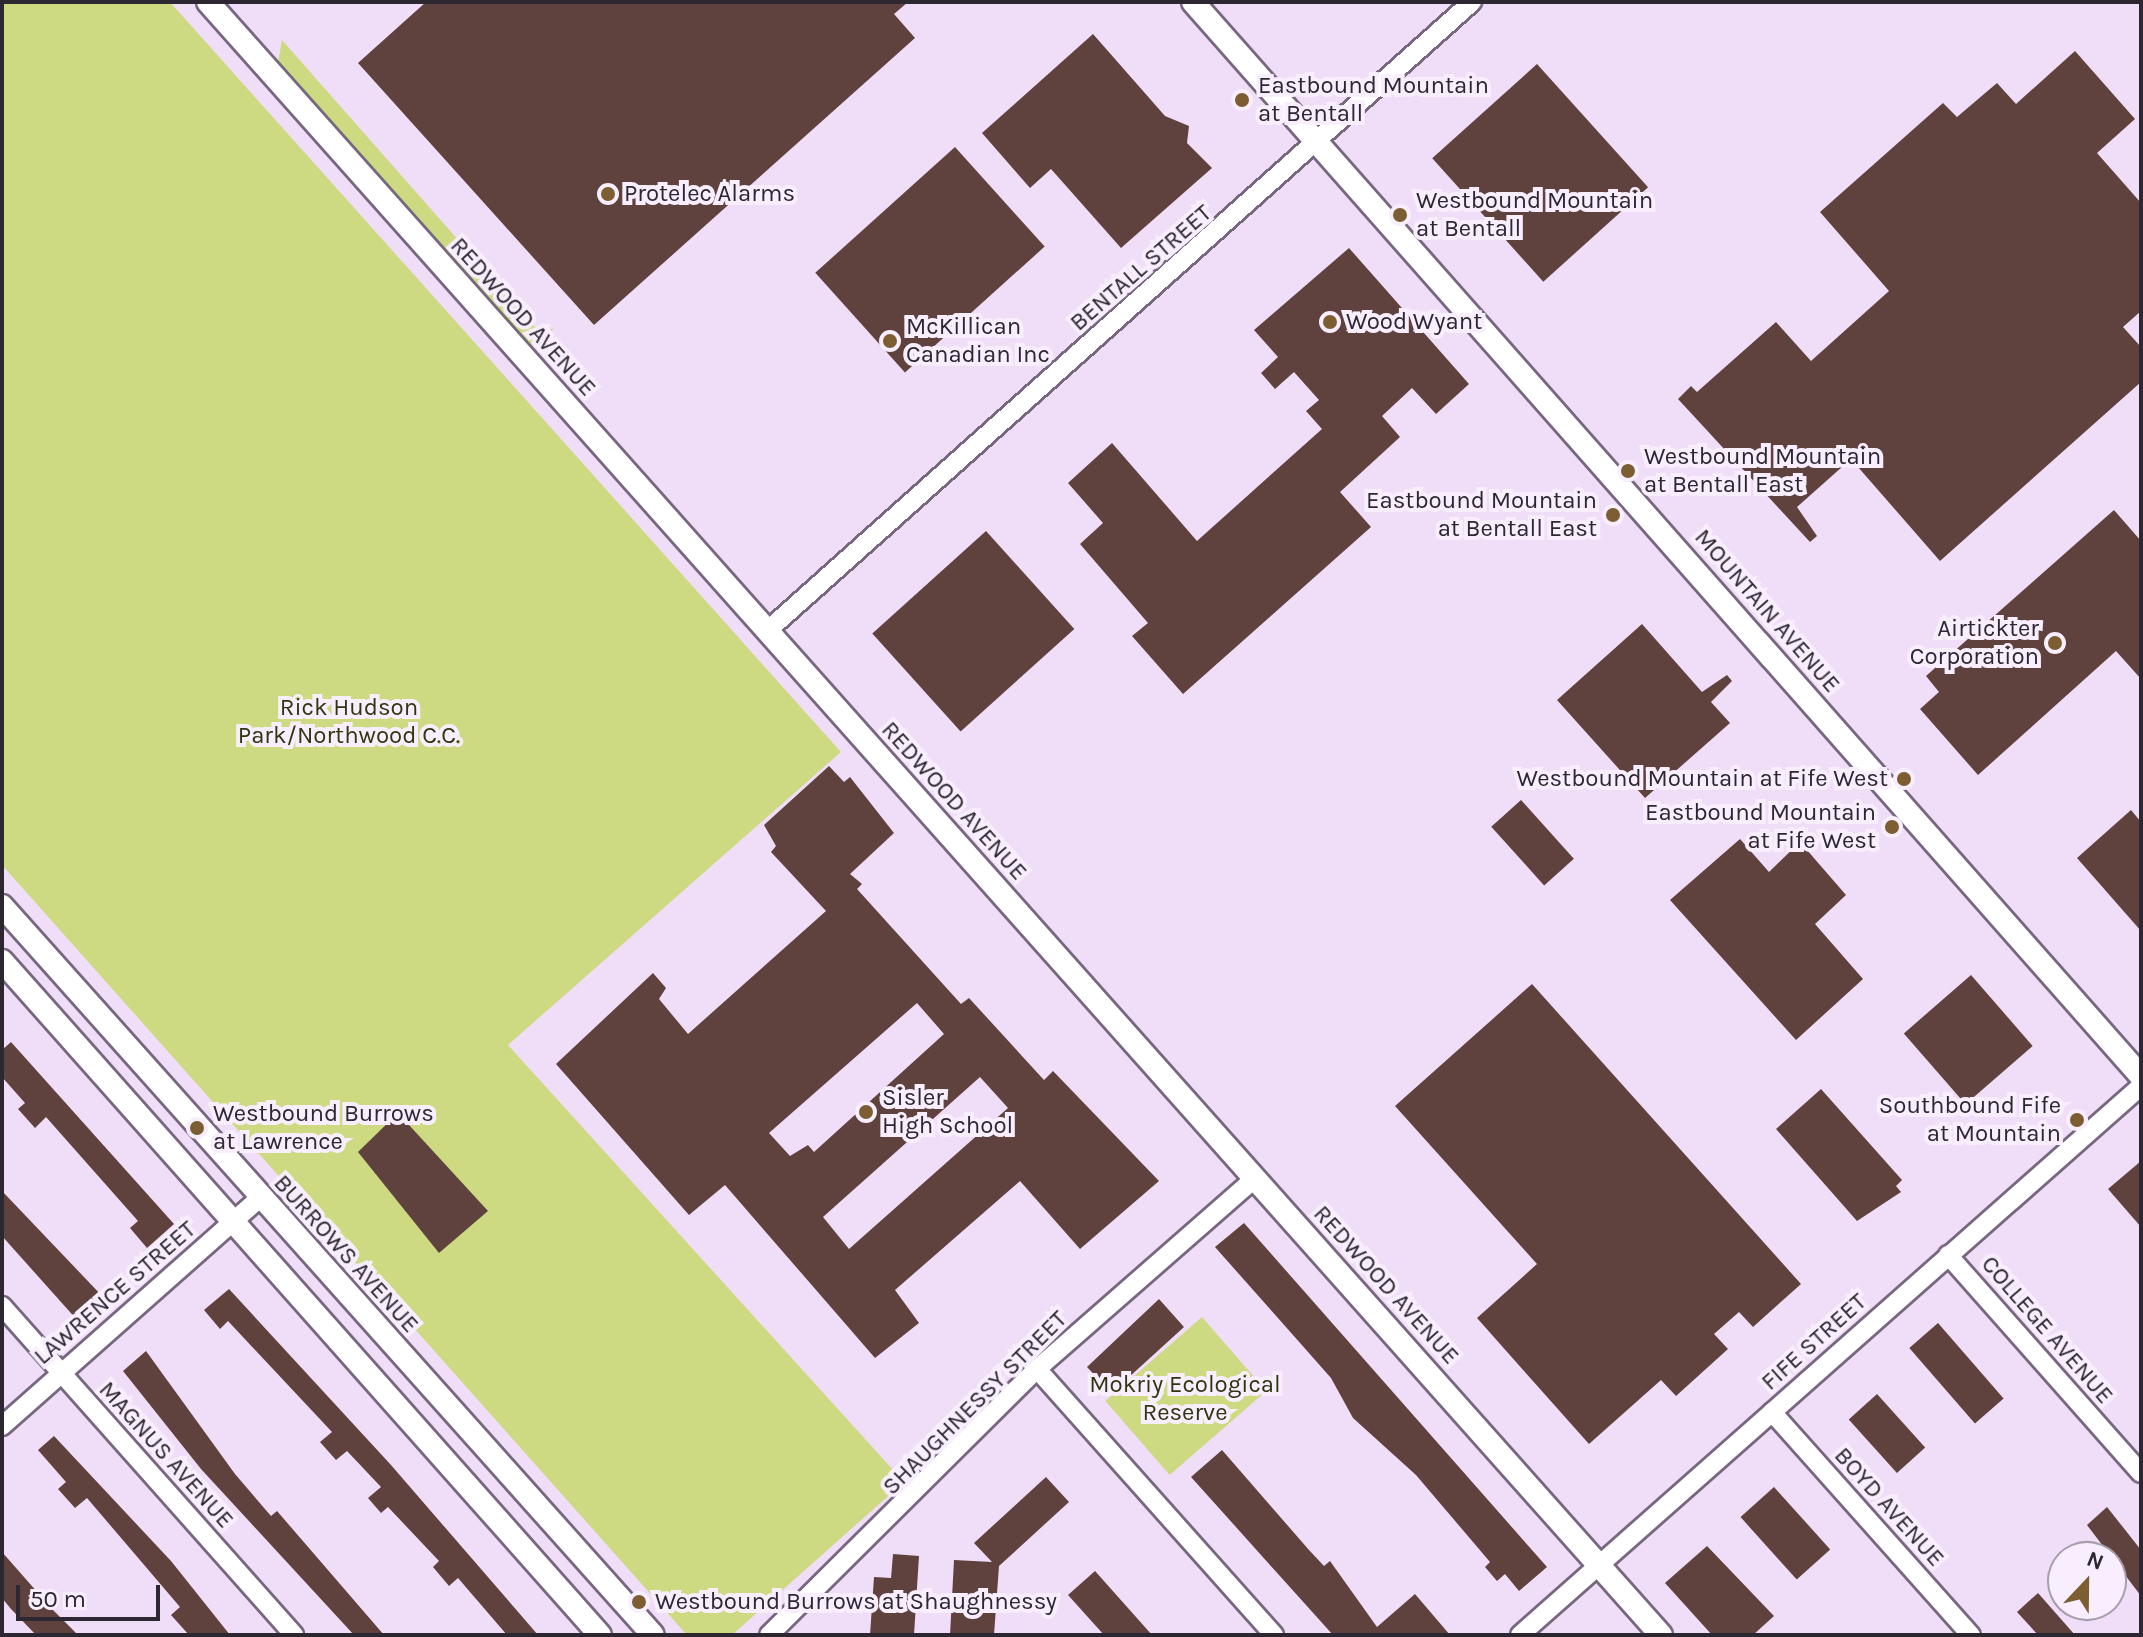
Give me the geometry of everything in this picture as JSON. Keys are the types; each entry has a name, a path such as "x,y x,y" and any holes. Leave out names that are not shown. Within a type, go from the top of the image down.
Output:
{"street":[{"name":"REDWOOD AVENUE","path":"208,2 1661,1635"},
{"name":"MOUNTAIN AVENUE","path":"1193,2 2141,1076"},
{"name":"BENTALL STREET","path":"767,631 1319,144 1472,2"},
{"name":"BURROWS AVENUE","path":"2,906 653,1635"},
{"path":"2,961 600,1635"},
{"name":"FIFE STREET","path":"1520,1635 2141,1086"},
{"name":"SHAUGHNESSY STREET","path":"769,1635 1037,1369 1256,1177"},
{"name":"LAWRENCE STREET","path":"2,1426 261,1197"},
{"name":"COLLEGE AVENUE","path":"1948,1255 2141,1473"},
{"name":"MAGNUS AVENUE","path":"2,1306 294,1635"},
{"path":"1037,1369 1274,1635"},
{"name":"BOYD AVENUE","path":"1772,1412 1971,1635"}],"green space":[{"name":"Rick Hudson Park/Northwood C.C.","path":"2,2 170,2 841,752 508,1045 904,1482 732,1635 687,1635 2,865"},
{"path":"282,40 542,335 553,328 548,344 530,345 278,62"},
{"name":"Mokriy Ecological Reserve","path":"1202,1317 1266,1391 1170,1475 1105,1401"}],"building":[{"name":"Protelec Alarms","path":"426,2 908,2 894,14 915,38 594,325 358,63"},
{"path":"1093,34 1165,116 1189,126 1187,143 1212,168 1121,248 1051,169 1030,188 982,133"},
{"path":"2075,51 2135,119 2097,153 2141,203 2141,311 2123,327 2141,347 2141,382 1940,561 1851,459 1797,507 1817,536 1810,542 1678,399 1691,386 1697,392 1776,322 1811,361 1889,291 1820,212 1943,103 1957,117 1997,83 2016,104"},
{"path":"1537,64 1648,187 1543,282 1432,158"},
{"path":"955,147 1045,247 905,372 815,273"},
{"path":"1349,248 1469,384 1436,414 1412,388 1382,416 1400,437 1340,492 1371,527 1183,694 1132,636 1148,623 1080,544 1103,523 1068,483 1112,443 1197,541 1322,429 1306,411 1319,400 1294,372 1275,389 1261,373 1278,357 1254,330"},
{"path":"2114,510 2141,541 2141,679 2116,651 1978,775 1920,709 1939,692 1926,676"},
{"path":"986,531 1074,629 961,731 872,633"},
{"path":"1642,624 1702,692 1727,675 1732,681 1711,702 1730,723 1645,798 1557,700"},
{"path":"829,766 844,782 850,777 894,833 850,874 862,884 857,889 961,1004 969,998 1044,1080 1053,1071 1159,1181 1080,1249 1020,1181 895,1290 919,1323 875,1358 725,1185 689,1215 556,1064 653,973 666,988 659,999 688,1034 826,911 771,852 776,846 764,825","holes":["917,1003 944,1034 814,1152 808,1145 790,1156 769,1133","980,1077 1008,1108 849,1249 823,1217"]},
{"path":"1521,800 1574,859 1544,885 1491,827"},
{"path":"2131,810 2141,822 2141,931 2077,858"},
{"path":"1740,839 1769,872 1800,842 1846,895 1815,924 1863,979 1796,1040 1670,900"},
{"path":"1971,975 2033,1046 1966,1104 1904,1033"},
{"path":"1532,984 1801,1284 1753,1327 1739,1312 1714,1334 1728,1349 1676,1396 1661,1380 1589,1444 1477,1318 1537,1264 1395,1106"},
{"path":"11,1042 174,1224 147,1248 130,1228 138,1221 46,1117 35,1128 18,1109 25,1103 2,1077 2,1050"},
{"path":"1821,1089 1902,1180 1896,1186 1901,1192 1857,1221 1776,1129"},
{"path":"398,1113 488,1211 439,1253 358,1152"},
{"path":"2141,1161 2141,1227 2108,1189"},
{"path":"2,1191 104,1298 78,1321 2,1236"},
{"path":"1244,1223 1547,1567 1519,1591 1505,1574 1497,1581 1485,1567 1490,1562 1416,1475 1353,1418 1331,1378 1215,1247"},
{"path":"229,1289 391,1465 538,1635 507,1635 458,1578 449,1586 433,1567 439,1561 388,1507 381,1513 368,1498 381,1487 347,1451 336,1460 320,1442 332,1432 228,1321 220,1329 204,1310"},
{"path":"1159,1299 1184,1327 1117,1388 1109,1379 1103,1384 1087,1367"},
{"path":"1938,1323 2004,1398 1975,1423 1909,1348"},
{"path":"146,1351 235,1474 271,1516 277,1511 384,1635 354,1635 201,1469 123,1371"},
{"path":"1877,1394 1925,1448 1897,1473 1849,1419"},
{"path":"54,1436 171,1561 230,1635 189,1635 171,1615 180,1607 87,1498 75,1508 58,1489 66,1482 38,1450"},
{"path":"1222,1450 1324,1566 1330,1561 1377,1627 1415,1594 1450,1635 1333,1635 1191,1477"},
{"path":"1046,1477 1069,1502 999,1566 994,1635 950,1635 954,1560 992,1562 974,1543"},
{"path":"1774,1487 1830,1549 1797,1580 1741,1517"},
{"path":"2107,1507 2141,1550 2141,1596 2127,1578 2127,1541 2099,1541 2087,1525"},
{"path":"1707,1546 1774,1616 1753,1635 1712,1635 1665,1583"},
{"path":"2,1552 78,1635 36,1635 11,1609 2,1598"},
{"path":"893,1554 919,1556 914,1635 870,1635 874,1577 891,1578"},
{"path":"1095,1571 1152,1635 1104,1635 1068,1595"},
{"path":"2038,1593 2047,1603 2047,1621 2063,1621 2075,1635 2038,1635 2017,1612"}],"place":[{"name":"Eastbound Mountain at Bentall","path":"1242,100"},
{"name":"Protelec Alarms","path":"608,194"},
{"name":"Westbound Mountain at Bentall","path":"1400,215"},
{"name":"Wood Wyant","path":"1330,322"},
{"name":"McKillican Canadian Inc","path":"890,341"},
{"name":"Westbound Mountain at Bentall East","path":"1628,471"},
{"name":"Eastbound Mountain at Bentall East","path":"1613,515"},
{"name":"Airtickter Corporation","path":"2055,643"},
{"name":"Westbound Mountain at Fife West","path":"1904,779"},
{"name":"Eastbound Mountain at Fife West","path":"1892,827"},
{"name":"Sisler High School","path":"866,1112"},
{"name":"Southbound Fife at Mountain","path":"2077,1120"},
{"name":"Westbound Burrows at Lawrence","path":"197,1128"},
{"name":"Westbound Burrows at Shaughnessy","path":"639,1602"}]}
